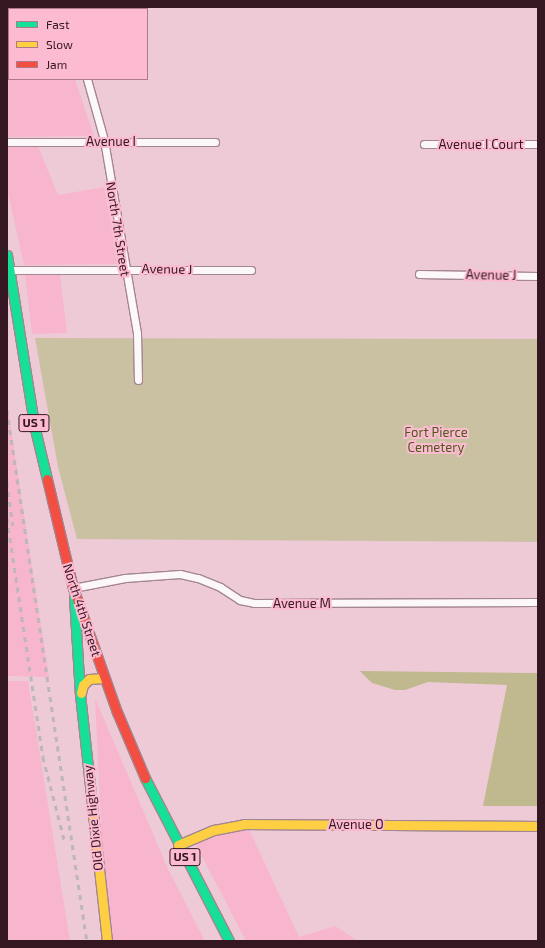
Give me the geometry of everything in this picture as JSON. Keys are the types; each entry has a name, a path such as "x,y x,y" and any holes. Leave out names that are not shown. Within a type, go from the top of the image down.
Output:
{"street":[{"name":"North 7th Street","path":"87,80 104,140 124,268 137,333 138,380"},
{"name":"Avenue I","path":"7,142 104,140 215,142"},
{"name":"Avenue I Court","path":"424,144 538,144"},
{"name":"North 4th Street","path":"7,255 35,429 73,588 104,678 146,782 229,941"},
{"name":"Avenue J","path":"10,270 124,268 252,270"},
{"name":"Avenue J","path":"419,274 538,276"},
{"name":"Avenue M","path":"73,588 125,578 180,574 198,578 220,587 240,600 254,603 538,602"},
{"name":"Old Dixie Highway","path":"73,588 80,694 107,941"},
{"path":"80,694 85,682 104,678"},
{"name":"Avenue O","path":"178,845 214,830 244,824 538,826"}],"shaded area":[{"path":"7,7 30,8 8,8 8,80 75,80 94,136 7,137"},
{"path":"38,146 58,195 104,187 119,264 24,265 7,189 7,147"},
{"path":"60,274 67,333 32,334 25,275"},
{"path":"7,403 49,677 7,676"},
{"path":"360,671 538,673 538,806 483,806 507,685 428,682 405,690 395,690 372,683"},
{"path":"7,681 28,681 70,941 7,941"},
{"path":"95,698 168,869 205,941 111,941 104,887"},
{"path":"248,827 299,937 335,926 358,941 246,941 195,843 222,832"}],"green space":[{"name":"Fort Pierce Cemetery","path":"35,338 538,339 538,542 77,539 58,467"}],"railway":[{"path":"7,410 87,941"},
{"path":"7,482 13,526"},
{"path":"7,518 43,757 65,842"}],"traffic: fast":[{"path":"7,255 35,429 47,479"},
{"path":"74,597 80,694 93,814"},
{"path":"145,778 229,941"}],"traffic: slow":[{"path":"81,693 83,685 89,679 104,678"},
{"path":"93,814 107,941"},
{"path":"178,845 214,830 244,824 538,826"}],"traffic: jam":[{"path":"47,479 73,588 117,712 145,778"}]}
